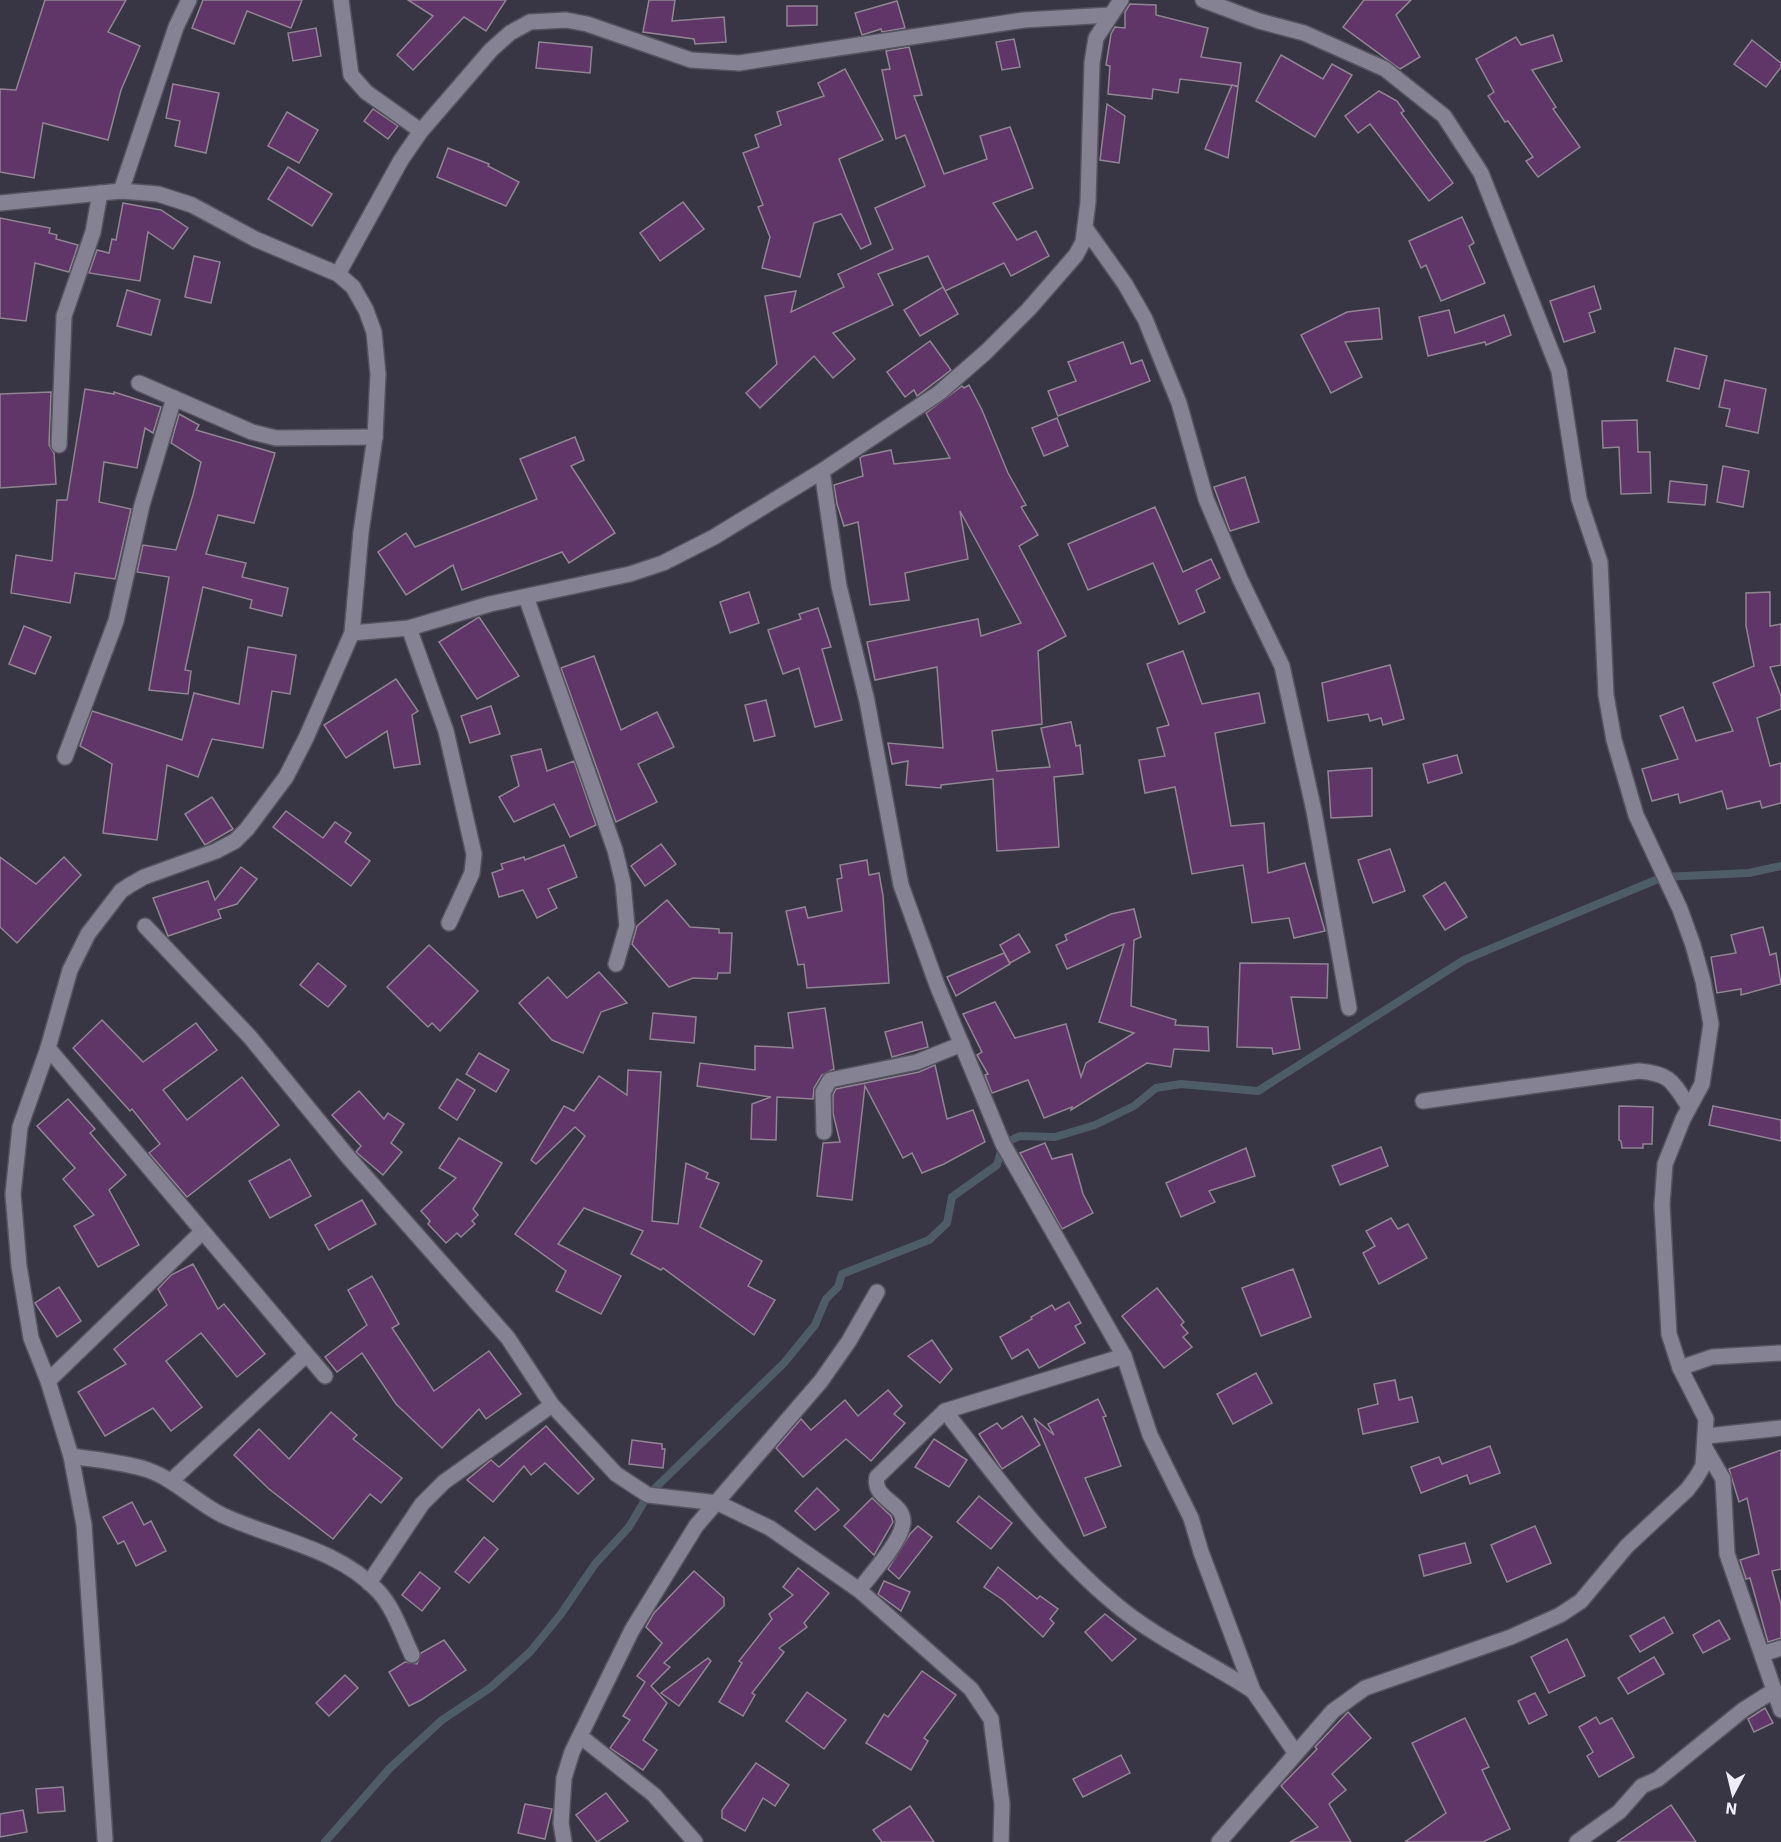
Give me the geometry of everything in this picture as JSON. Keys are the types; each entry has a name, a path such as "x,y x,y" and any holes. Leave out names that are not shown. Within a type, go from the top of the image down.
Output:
{"street":[{"path":"121,191 176,27 189,0"},
{"path":"341,0 351,75 366,93 421,131"},
{"path":"352,633 409,628 526,597 630,574 663,563 714,537 822,471 939,393 986,352 1076,255 1086,229 1092,63 1096,38 1121,0"},
{"path":"1203,0 1259,21 1304,33 1385,69 1444,116 1481,173 1559,371 1579,499 1600,562 1606,695 1626,789 1663,877 1680,909 1703,981 1712,1024 1702,1084 1689,1107 1665,1164 1662,1204 1670,1334 1680,1368 1706,1419 1703,1466 1687,1491 1627,1546 1581,1600 1549,1621 1511,1637 1365,1688 1333,1711 1218,1842"},
{"path":"338,274 401,160 421,131 491,50 510,33 530,22 556,20 587,24 691,60 740,63 1023,20 1110,15"},
{"path":"0,203 121,191 158,194 192,205 282,252 338,274 353,287 366,310 374,332 378,374 375,437 361,532 352,633 286,777 236,841 216,851 144,877 130,885 121,891 88,934 70,970 48,1048 20,1127 13,1194 19,1266 31,1338 48,1381 71,1456 84,1525 105,1839"},
{"path":"59,445 64,316 93,232 100,193"},
{"path":"1086,229 1125,284 1144,319 1179,403 1206,499 1240,579 1282,666 1314,811 1350,1008"},
{"path":"139,382 252,432 276,438 375,437"},
{"path":"65,758 116,621 142,505 174,398"},
{"path":"822,471 839,586 867,701 901,885 937,985 1004,1144 1124,1356 1150,1435 1191,1518 1253,1691 1296,1752"},
{"path":"526,597 615,850 622,882 627,926 616,964"},
{"path":"409,628 446,731 474,854 472,873 449,923"},
{"path":"145,926 250,1037 349,1158 508,1338 552,1405 616,1474 630,1486 648,1495 718,1503 770,1528 859,1590 971,1689 991,1719 1002,1804 1002,1842"},
{"path":"824,1132 823,1092 830,1080 918,1062 962,1044"},
{"path":"48,1048 325,1376"},
{"path":"1423,1101 1639,1071 1661,1073 1673,1082 1689,1107"},
{"path":"48,1381 202,1232"},
{"path":"564,1842 561,1809 564,1778 580,1736 632,1630 696,1526 718,1503 742,1470 835,1362 877,1292"},
{"path":"1680,1368 1712,1357 1781,1353"},
{"path":"171,1481 306,1355"},
{"path":"859,1590 902,1530 904,1521 901,1511 879,1492 877,1478 945,1411 1124,1356"},
{"path":"369,1583 422,1504 444,1482 552,1405"},
{"path":"945,1411 1038,1531 1115,1604 1174,1645 1217,1667 1253,1691"},
{"path":"1706,1442 1781,1428"},
{"path":"1706,1442 1723,1479 1727,1554 1781,1710"},
{"path":"71,1456 147,1470 171,1481 223,1515 298,1544 352,1570 378,1591 392,1610 412,1655"},
{"path":"1762,1654 1781,1648"},
{"path":"1577,1842 1619,1812 1642,1786 1658,1779 1743,1710 1773,1691"},
{"path":"580,1736 654,1796 695,1842"}],"building":[{"path":"45,0 126,0 108,32 140,46 121,90 108,140 43,123 34,178 0,172 0,89 16,90"},
{"path":"203,0 302,0 291,28 247,11 234,44 192,28"},
{"path":"408,0 506,0 486,31 464,17 413,70 397,55 433,16"},
{"path":"649,0 675,0 672,21 724,17 726,42 695,44 694,39 643,32"},
{"path":"1364,0 1411,0 1396,15 1420,57 1400,69 1343,27"},
{"path":"897,1 905,28 882,32 881,29 862,35 855,13"},
{"path":"1130,4 1156,5 1156,15 1208,28 1201,57 1241,63 1238,86 1180,79 1178,93 1153,89 1152,99 1108,94 1110,66 1106,65 1111,34 1115,27 1125,28 1125,12"},
{"path":"787,6 817,6 817,25 787,26"},
{"path":"316,28 321,56 293,61 288,33"},
{"path":"1553,35 1562,61 1532,70 1556,107 1553,109 1580,147 1538,177 1526,161 1533,157 1488,96 1494,92 1476,59 1516,37 1521,45"},
{"path":"1014,39 1020,67 1002,70 996,42"},
{"path":"1752,40 1781,63 1781,67 1766,87 1734,64"},
{"path":"539,42 592,47 590,73 536,68"},
{"path":"909,47 922,95 914,96 944,174 987,159 980,136 1010,127 1033,188 993,203 1017,240 1036,231 1049,256 1011,276 1004,263 945,291 928,256 878,274 893,305 833,333 855,359 833,378 814,356 760,408 746,393 777,364 765,296 796,291 791,312 844,287 838,274 893,249 875,208 925,186 905,135 896,139 882,70 890,69 886,51"},
{"path":"1281,55 1323,79 1332,64 1352,75 1315,137 1256,101"},
{"path":"845,69 883,140 839,159 871,244 861,249 841,214 814,223 800,277 762,268 770,237 758,207 763,205 743,153 759,147 755,135 781,125 777,112 824,96 818,83"},
{"path":"173,84 219,93 206,153 175,146 180,121 166,118"},
{"path":"1232,85 1238,87 1228,158 1205,149"},
{"path":"1379,91 1397,101 1404,111 1401,113 1453,183 1429,201 1370,124 1358,133 1345,116"},
{"path":"1107,104 1125,116 1119,163 1100,160"},
{"path":"373,109 398,126 388,139 364,121"},
{"path":"287,112 318,130 299,163 268,146"},
{"path":"448,148 489,164 488,166 519,182 506,206 437,177"},
{"path":"288,167 332,194 312,226 268,199"},
{"path":"683,202 704,229 660,261 640,233"},
{"path":"123,203 161,210 188,228 173,249 148,232 140,281 89,273 97,250 109,253 112,239 116,240"},
{"path":"1462,217 1474,243 1469,246 1485,283 1441,301 1426,265 1421,268 1409,241"},
{"path":"0,218 50,228 49,233 57,235 56,239 78,245 69,272 35,263 26,321 0,318"},
{"path":"194,256 220,262 211,303 185,297"},
{"path":"1594,286 1601,309 1589,313 1595,332 1564,342 1550,301"},
{"path":"943,287 958,314 920,336 904,310"},
{"path":"127,290 160,300 151,335 117,326"},
{"path":"1379,308 1382,339 1345,342 1362,377 1331,393 1301,335 1347,312"},
{"path":"1449,310 1455,333 1504,315 1511,335 1486,345 1485,342 1428,356 1419,317"},
{"path":"930,341 951,370 917,396 914,390 905,397 887,372"},
{"path":"1123,342 1131,364 1142,360 1150,381 1058,416 1048,391 1076,381 1068,362"},
{"path":"1675,348 1707,356 1699,389 1667,381"},
{"path":"1725,380 1766,389 1758,433 1726,426 1730,409 1719,407"},
{"path":"969,385 1008,473 1026,505 1021,507 1038,535 1019,546 1066,636 1038,651 1042,724 992,731 997,771 1050,767 1041,728 1071,722 1076,746 1080,745 1083,774 1054,777 1059,847 997,851 993,779 941,785 941,788 906,785 908,761 892,764 888,743 943,748 937,667 875,680 867,642 978,619 981,636 1021,623 960,511 968,559 905,573 909,600 870,605 858,522 844,526 837,504 834,485 863,476 860,458 863,456 891,450 894,464 950,458 926,413 962,386 964,388"},
{"path":"85,389 114,394 114,392 161,407 153,433 145,428 137,468 104,462 99,502 131,509 115,579 75,573 70,603 11,593 16,555 52,561 57,500 67,500"},
{"path":"51,392 49,445 54,453 56,484 0,488 0,394"},
{"path":"179,414 199,425 196,430 275,453 254,523 218,515 206,554 246,563 242,577 288,588 282,616 250,608 252,600 203,587 185,670 191,671 188,694 149,690 169,577 137,572 143,545 176,550 193,495 201,462 171,443"},
{"path":"1057,418 1068,446 1044,456 1032,428"},
{"path":"1637,420 1638,452 1650,452 1651,493 1621,494 1619,447 1603,448 1602,421"},
{"path":"575,437 584,460 571,466 615,533 569,563 562,552 462,590 453,565 406,595 378,552 406,533 415,547 537,499 520,459"},
{"path":"1723,466 1749,471 1743,507 1717,502"},
{"path":"1245,477 1259,522 1230,531 1214,487"},
{"path":"1670,481 1707,485 1705,505 1668,502"},
{"path":"1155,507 1183,572 1211,559 1220,578 1196,590 1205,612 1179,624 1153,563 1088,590 1068,544"},
{"path":"749,592 759,623 730,633 720,602"},
{"path":"1770,592 1770,626 1781,624 1781,665 1770,667 1781,696 1781,709 1757,718 1770,766 1781,763 1781,803 1762,808 1760,801 1727,809 1722,791 1680,803 1678,794 1652,801 1642,769 1678,759 1660,716 1683,707 1696,741 1733,731 1713,683 1754,666 1746,626 1746,593"},
{"path":"818,608 831,647 822,649 842,720 815,727 799,668 783,674 768,630 801,619 799,614"},
{"path":"479,617 519,676 477,699 439,642"},
{"path":"24,626 51,637 35,674 9,664"},
{"path":"248,647 296,655 290,694 272,691 263,748 212,739 198,777 167,765 157,840 103,833 112,764 80,746 92,711 182,740 194,693 239,704"},
{"path":"1183,651 1202,704 1259,693 1265,723 1215,733 1231,826 1264,823 1268,873 1305,863 1325,931 1294,938 1289,918 1252,923 1243,865 1192,874 1175,787 1145,793 1139,760 1165,756 1157,728 1169,725 1147,664"},
{"path":"594,656 621,730 657,712 674,747 638,764 657,802 616,822 561,668"},
{"path":"1390,665 1404,719 1383,725 1381,718 1370,721 1368,714 1328,721 1322,683"},
{"path":"396,679 418,711 412,715 420,764 394,768 387,731 346,758 324,725"},
{"path":"766,700 775,736 754,741 745,705"},
{"path":"491,706 500,734 470,743 461,716"},
{"path":"541,749 547,771 574,761 596,825 570,837 554,804 514,822 499,797 519,786 511,756"},
{"path":"1457,755 1462,773 1428,783 1423,764"},
{"path":"1372,768 1372,816 1331,818 1328,771"},
{"path":"212,797 233,829 205,845 185,814"},
{"path":"286,811 323,838 335,822 351,833 345,842 370,861 351,886 273,827"},
{"path":"661,844 676,864 645,886 631,866"},
{"path":"564,845 577,877 548,889 557,908 537,918 523,890 499,897 492,873 503,869 501,864 524,857 525,860"},
{"path":"1390,849 1405,891 1373,903 1358,860"},
{"path":"0,857 36,884 64,857 81,875 17,943 0,927"},
{"path":"867,860 869,875 879,873 883,896 889,983 807,988 804,964 798,965 786,911 805,907 808,918 842,911 837,879 842,878 840,865"},
{"path":"241,867 257,879 237,904 218,910 221,918 168,936 153,898 208,881 215,900"},
{"path":"1445,882 1467,917 1445,930 1423,896"},
{"path":"667,900 690,927 719,929 719,933 732,933 730,973 718,973 717,979 693,978 669,987 632,944 637,926"},
{"path":"1134,909 1141,937 1134,940 1131,1006 1176,1020 1175,1025 1208,1027 1209,1051 1174,1049 1171,1067 1147,1063 1071,1110 1072,1107 1044,1118 1028,1080 992,1093 985,1075 988,1074 977,1055 982,1052 963,1014 995,1002 1015,1038 1066,1024 1081,1077 1086,1063 1134,1033 1099,1022 1124,944 1067,969 1056,945 1067,940 1065,935 1111,914"},
{"path":"1763,927 1770,955 1776,953 1781,984 1741,995 1741,989 1717,993 1711,957 1736,953 1731,935"},
{"path":"1019,934 1030,952 1010,963 1000,945"},
{"path":"429,945 478,991 440,1031 432,1023 428,1027 387,987"},
{"path":"1004,953 1010,964 956,996 947,977"},
{"path":"318,963 346,986 328,1007 300,985"},
{"path":"1240,963 1328,964 1327,998 1291,997 1300,1049 1273,1054 1272,1048 1237,1047"},
{"path":"599,972 627,1003 601,1012 583,1053 552,1040 519,1003 548,977 567,998"},
{"path":"825,1008 834,1069 822,1075 814,1088 813,1099 777,1097 776,1140 751,1139 752,1104 771,1097 697,1086 700,1063 755,1070 755,1046 793,1048 788,1013"},
{"path":"653,1013 696,1017 694,1043 650,1039"},
{"path":"102,1020 143,1062 196,1023 217,1050 163,1090 187,1120 242,1077 279,1125 187,1197 149,1153 160,1144 132,1109 130,1111 73,1048"},
{"path":"922,1022 928,1047 892,1057 885,1032"},
{"path":"479,1053 509,1070 496,1092 466,1074"},
{"path":"935,1065 947,1119 973,1110 985,1142 922,1173 912,1153 903,1158 865,1086 852,1200 817,1196 823,1143 840,1142 833,1113 833,1095 836,1089 919,1072"},
{"path":"628,1070 661,1072 652,1221 678,1224 686,1163 708,1173 706,1178 719,1183 700,1227 762,1261 748,1286 775,1300 754,1335 663,1268 661,1270 631,1254 643,1231 584,1208 558,1244 621,1276 601,1314 556,1291 566,1271 515,1234 585,1136 575,1127 536,1164 531,1160 564,1106 574,1111 599,1076 627,1095"},
{"path":"457,1079 475,1090 457,1120 439,1108"},
{"path":"359,1091 384,1119 388,1113 404,1124 391,1143 402,1152 383,1175 356,1152 361,1146 332,1115"},
{"path":"68,1099 95,1129 90,1133 126,1175 109,1190 139,1245 98,1267 74,1226 94,1215 63,1179 75,1168 37,1126"},
{"path":"1619,1106 1653,1107 1652,1144 1643,1144 1643,1148 1622,1148 1619,1140"},
{"path":"1713,1106 1781,1120 1781,1141 1709,1125"},
{"path":"459,1138 502,1163 473,1209 478,1215 472,1221 475,1224 461,1237 457,1233 446,1243 428,1224 430,1221 421,1211 456,1178 439,1168"},
{"path":"1045,1143 1052,1159 1072,1154 1083,1194 1093,1213 1062,1229 1020,1153"},
{"path":"1381,1147 1388,1166 1340,1185 1332,1166"},
{"path":"1246,1148 1255,1176 1209,1191 1215,1202 1181,1217 1166,1183"},
{"path":"290,1159 311,1196 270,1218 249,1181"},
{"path":"362,1200 376,1224 329,1250 315,1225"},
{"path":"1391,1218 1398,1229 1408,1224 1427,1258 1379,1284 1363,1253 1375,1246 1366,1231"},
{"path":"193,1264 218,1309 224,1304 265,1354 237,1377 201,1333 166,1361 202,1407 171,1431 153,1408 105,1436 78,1392 126,1364 114,1349 167,1305 158,1289 171,1275"},
{"path":"1293,1269 1311,1317 1261,1336 1242,1288"},
{"path":"372,1276 399,1324 392,1328 434,1391 489,1351 521,1394 486,1419 479,1409 442,1448 396,1404 362,1353 337,1372 325,1357 367,1325 348,1290"},
{"path":"59,1287 81,1321 57,1337 35,1303"},
{"path":"1157,1288 1184,1322 1181,1325 1188,1333 1183,1337 1192,1347 1164,1368 1122,1316"},
{"path":"1069,1302 1081,1323 1075,1326 1085,1343 1039,1368 1028,1349 1012,1359 1000,1337 1052,1305 1055,1310"},
{"path":"932,1340 952,1369 940,1383 908,1356"},
{"path":"1256,1373 1272,1403 1233,1424 1217,1394"},
{"path":"1395,1380 1399,1400 1412,1397 1418,1422 1363,1434 1358,1409 1378,1404 1374,1384"},
{"path":"888,1390 902,1406 894,1414 905,1423 871,1461 846,1439 803,1477 776,1448 801,1419 811,1430 845,1400 858,1416"},
{"path":"1098,1399 1106,1416 1103,1417 1121,1466 1085,1478 1106,1527 1084,1536 1034,1418 1054,1435 1048,1424"},
{"path":"331,1412 357,1435 353,1439 402,1478 381,1503 370,1494 333,1539 269,1489 234,1455 259,1429 289,1459"},
{"path":"1022,1416 1040,1445 1002,1469 979,1434 997,1423 1002,1429"},
{"path":"546,1426 594,1479 578,1494 545,1463 531,1475 524,1466 493,1502 467,1480 491,1460 499,1467"},
{"path":"934,1439 967,1460 949,1487 915,1467"},
{"path":"632,1440 662,1444 662,1449 665,1449 663,1468 629,1464"},
{"path":"1490,1446 1500,1473 1470,1484 1467,1475 1421,1493 1411,1467 1439,1457 1442,1464"},
{"path":"1781,1450 1781,1569 1772,1571 1781,1605 1781,1638 1768,1642 1750,1578 1746,1579 1740,1560 1759,1554 1747,1498 1739,1502 1729,1469"},
{"path":"817,1488 839,1510 815,1530 795,1511"},
{"path":"979,1496 1012,1523 991,1549 957,1522"},
{"path":"872,1498 891,1516 893,1522 874,1555 844,1526"},
{"path":"132,1502 144,1525 151,1521 166,1551 136,1566 124,1541 118,1544 103,1517"},
{"path":"918,1526 932,1537 899,1579 888,1569 910,1534"},
{"path":"1535,1526 1551,1563 1507,1582 1491,1545"},
{"path":"484,1537 498,1549 469,1583 455,1572"},
{"path":"1465,1543 1471,1563 1424,1576 1419,1555"},
{"path":"998,1567 1037,1599 1040,1596 1058,1609 1050,1619 1054,1623 1043,1637 1003,1600 984,1587"},
{"path":"798,1568 829,1593 804,1623 807,1627 779,1648 784,1652 752,1693 755,1695 743,1716 719,1702 742,1663 739,1661 772,1619 769,1614 793,1595 783,1587"},
{"path":"694,1571 724,1598 724,1606 664,1663 670,1667 651,1686 667,1703 643,1740 657,1750 643,1770 610,1748 630,1720 623,1716 645,1682 637,1676 662,1643 646,1627 654,1613"},
{"path":"420,1572 440,1588 422,1611 402,1595"},
{"path":"884,1581 910,1592 901,1611 878,1594"},
{"path":"1105,1614 1136,1639 1112,1661 1085,1632"},
{"path":"1664,1617 1673,1633 1640,1652 1630,1636"},
{"path":"1719,1620 1730,1639 1703,1653 1693,1635"},
{"path":"1567,1639 1585,1676 1549,1693 1531,1657"},
{"path":"444,1640 466,1670 409,1706 389,1672 405,1662 417,1664 421,1653"},
{"path":"1654,1657 1664,1674 1628,1694 1618,1678"},
{"path":"708,1658 711,1661 679,1706 661,1693"},
{"path":"922,1671 956,1695 924,1738 928,1741 911,1770 866,1743 884,1714 888,1717"},
{"path":"345,1675 358,1688 329,1716 316,1703"},
{"path":"807,1692 846,1720 824,1749 786,1721"},
{"path":"1535,1693 1547,1715 1529,1724 1518,1701"},
{"path":"1765,1708 1773,1723 1754,1732 1748,1719"},
{"path":"1348,1712 1371,1738 1332,1774 1346,1790 1329,1804 1351,1842 1290,1842 1318,1827 1281,1786 1317,1749 1315,1747"},
{"path":"1596,1717 1600,1724 1612,1718 1634,1757 1599,1777 1587,1756 1593,1752 1579,1727"},
{"path":"1465,1718 1489,1767 1482,1770 1510,1829 1483,1842 1405,1842 1446,1813 1412,1743"},
{"path":"1121,1755 1130,1773 1083,1797 1073,1779"},
{"path":"756,1763 789,1785 775,1806 763,1798 745,1831 722,1818 722,1810"},
{"path":"63,1787 65,1811 38,1813 36,1789"},
{"path":"606,1793 628,1821 597,1842 576,1815"},
{"path":"525,1804 552,1809 545,1839 518,1833"},
{"path":"1671,1805 1696,1842 1617,1842"},
{"path":"910,1806 934,1842 882,1842 873,1830"},
{"path":"23,1810 27,1832 0,1837 0,1814"}],"waterway":[{"path":"325,1842 390,1768 442,1720 490,1688 530,1652 561,1614 595,1564 629,1527 648,1495 784,1363 815,1325 826,1299 838,1287 842,1274 929,1240 947,1223 952,1197 997,1165 1003,1144 1020,1136 1055,1137 1095,1125 1134,1106 1156,1088 1181,1084 1258,1091 1464,960 1663,877 1749,873 1781,866"}]}
